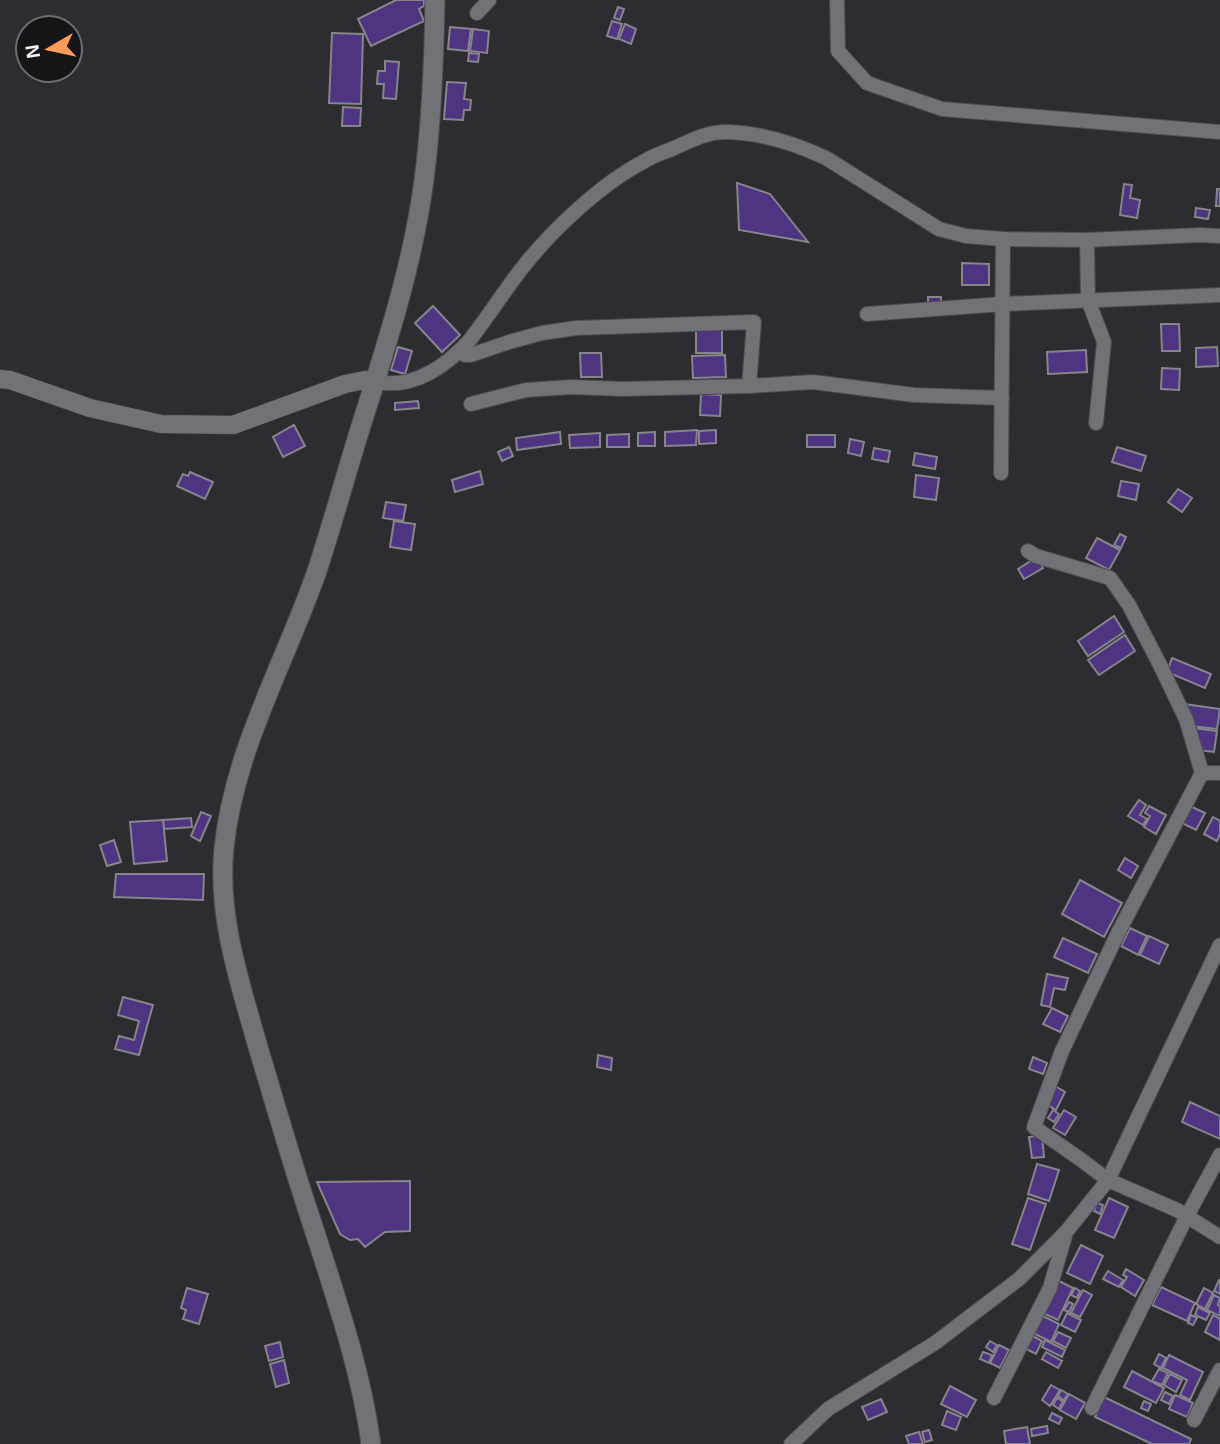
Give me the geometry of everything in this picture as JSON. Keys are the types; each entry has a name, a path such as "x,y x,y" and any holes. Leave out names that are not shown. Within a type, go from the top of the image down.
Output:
{"main road":[{"path":"371,1444 365,1407 346,1332 293,1167 243,992 227,926 223,875 228,822 245,754 315,575 398,305 424,183 432,90 435,0"}],"street":[{"path":"477,13 489,0"},
{"path":"837,0 838,51 867,83 942,109 1220,132"},
{"path":"0,379 10,380 90,408 162,424 233,425 345,384 365,380 386,384 408,382 433,371 459,351 540,246 580,207 634,166 709,134 728,132 764,136 816,153 939,229 966,236 1087,240 1220,236"},
{"path":"1001,473 1003,239"},
{"path":"1087,240 1088,300 1104,342 1096,423"},
{"path":"867,314 1003,304 1220,295"},
{"path":"459,351 471,355 542,333 576,328 754,322 749,386"},
{"path":"471,404 526,390 572,387 622,389 813,382 914,395 1002,398"},
{"path":"1028,551 1036,556 1110,578 1129,606 1186,719 1202,773 1119,930 1062,1051 1034,1127 1108,1181 1177,1210 1220,1237"},
{"path":"1202,773 1220,773"},
{"path":"791,1444 828,1409 935,1343 1019,1279 1066,1232 1108,1181 1220,945"},
{"path":"1092,1408 1220,1155"},
{"path":"994,1398 1050,1288 1066,1232"},
{"path":"1194,1420 1220,1370"}],"building":[{"path":"396,0 424,0 424,6 419,9 424,21 371,46 358,19"},
{"path":"618,7 624,9 620,20 614,18"},
{"path":"612,21 622,24 617,39 607,36"},
{"path":"625,24 636,29 631,44 619,39"},
{"path":"450,27 471,29 468,51 448,49"},
{"path":"473,29 489,31 487,53 470,51"},
{"path":"332,33 363,34 361,104 329,103"},
{"path":"469,53 479,54 478,62 468,61"},
{"path":"385,61 399,62 396,99 383,98 384,84 377,84 378,71 385,71"},
{"path":"447,82 466,83 464,99 471,100 470,110 464,110 463,120 444,119"},
{"path":"343,107 361,108 360,126 342,126"},
{"path":"737,183 770,194 808,242 739,230"},
{"path":"1124,184 1132,185 1130,198 1140,200 1137,218 1120,215"},
{"path":"1217,189 1220,189 1220,206 1216,206"},
{"path":"1196,208 1210,210 1208,219 1195,217"},
{"path":"962,263 989,264 989,285 962,285"},
{"path":"928,297 941,297 941,306 928,306"},
{"path":"433,306 460,335 442,352 415,323"},
{"path":"1161,324 1179,324 1180,351 1162,351"},
{"path":"696,330 722,330 722,353 696,353"},
{"path":"398,347 412,351 405,374 391,370"},
{"path":"1217,347 1218,366 1196,367 1196,348"},
{"path":"1086,350 1087,372 1048,374 1047,352"},
{"path":"580,353 601,353 602,377 581,377"},
{"path":"725,355 726,377 693,378 692,356"},
{"path":"1162,368 1180,369 1179,390 1161,389"},
{"path":"701,394 721,395 720,416 700,415"},
{"path":"418,401 419,408 395,410 395,403"},
{"path":"294,425 305,446 283,457 273,437"},
{"path":"697,430 696,445 665,446 665,432"},
{"path":"716,430 716,443 699,444 699,431"},
{"path":"560,432 561,444 517,450 516,438"},
{"path":"655,432 655,446 638,446 638,433"},
{"path":"600,433 600,447 570,448 569,435"},
{"path":"629,434 629,447 607,447 607,435"},
{"path":"807,435 835,435 835,447 807,447"},
{"path":"850,439 864,442 861,456 848,453"},
{"path":"509,447 513,456 502,461 498,452"},
{"path":"1117,447 1146,456 1141,471 1112,462"},
{"path":"874,448 890,451 888,462 872,459"},
{"path":"915,453 937,457 935,469 913,465"},
{"path":"480,471 483,484 455,492 452,480"},
{"path":"190,472 213,482 205,499 177,486 183,474 188,476"},
{"path":"916,475 939,478 936,500 914,497"},
{"path":"1121,481 1139,484 1136,500 1118,496"},
{"path":"1178,489 1192,498 1182,512 1168,502"},
{"path":"386,502 406,505 403,521 383,518"},
{"path":"394,521 415,524 411,550 390,547"},
{"path":"1120,534 1126,537 1121,548 1114,545"},
{"path":"1097,538 1120,550 1109,570 1086,558"},
{"path":"1037,557 1043,568 1024,579 1018,569"},
{"path":"1114,616 1124,632 1088,656 1078,641"},
{"path":"1125,635 1135,651 1099,675 1088,660"},
{"path":"1172,658 1211,674 1205,688 1167,672"},
{"path":"1184,704 1220,709 1217,729 1191,726"},
{"path":"1193,728 1217,731 1214,752 1198,750"},
{"path":"1139,800 1146,805 1140,815 1147,819 1143,825 1128,816"},
{"path":"1149,806 1166,815 1156,834 1144,827 1150,816 1145,813"},
{"path":"1190,806 1205,813 1196,830 1182,823"},
{"path":"201,812 211,816 200,841 191,836"},
{"path":"1213,817 1220,821 1217,841 1204,834"},
{"path":"191,818 192,827 164,829 163,820"},
{"path":"163,820 167,861 134,864 130,822"},
{"path":"114,840 121,862 107,866 100,845"},
{"path":"1125,858 1138,866 1131,878 1118,870"},
{"path":"116,874 204,874 203,900 114,897"},
{"path":"1080,880 1122,903 1104,937 1062,914"},
{"path":"1130,928 1147,936 1138,955 1121,946"},
{"path":"1149,936 1168,945 1159,964 1140,955"},
{"path":"1063,938 1097,954 1088,973 1054,957"},
{"path":"1047,974 1068,978 1065,990 1054,988 1050,1007 1041,1005"},
{"path":"123,997 153,1005 139,1055 115,1049 119,1036 134,1040 139,1021 118,1015"},
{"path":"1052,1008 1068,1016 1060,1032 1043,1024"},
{"path":"598,1055 612,1058 611,1070 597,1067"},
{"path":"1033,1057 1047,1063 1043,1074 1029,1069"},
{"path":"1055,1086 1065,1092 1056,1110 1046,1104"},
{"path":"1190,1102 1220,1116 1220,1139 1182,1122"},
{"path":"1053,1110 1059,1114 1054,1122 1048,1118"},
{"path":"1064,1110 1076,1117 1065,1135 1053,1128"},
{"path":"1042,1135 1044,1157 1032,1158 1029,1137"},
{"path":"1037,1164 1059,1170 1049,1201 1028,1194"},
{"path":"410,1181 410,1231 385,1232 365,1247 358,1239 350,1240 340,1234 317,1182"},
{"path":"1028,1198 1046,1204 1030,1250 1012,1244"},
{"path":"1109,1198 1128,1207 1114,1238 1095,1230"},
{"path":"1097,1203 1103,1205 1100,1214 1094,1211"},
{"path":"1081,1245 1103,1256 1090,1284 1067,1273"},
{"path":"1126,1269 1144,1280 1135,1296 1121,1287 1127,1277 1123,1275"},
{"path":"1108,1271 1123,1280 1119,1287 1103,1279"},
{"path":"1220,1280 1220,1294 1214,1291"},
{"path":"1059,1281 1073,1288 1058,1320 1043,1313"},
{"path":"1161,1287 1195,1303 1187,1321 1152,1305"},
{"path":"187,1288 208,1294 199,1324 183,1319 186,1310 181,1308"},
{"path":"1075,1288 1080,1291 1077,1298 1071,1295"},
{"path":"1204,1288 1213,1293 1205,1309 1196,1304"},
{"path":"1083,1290 1092,1295 1080,1317 1071,1313"},
{"path":"1214,1295 1220,1298 1220,1316 1207,1310"},
{"path":"1069,1302 1073,1304 1069,1312 1064,1310"},
{"path":"1198,1307 1210,1313 1206,1320 1195,1315"},
{"path":"1067,1313 1081,1320 1075,1332 1061,1325"},
{"path":"1041,1315 1059,1324 1051,1342 1033,1333"},
{"path":"1191,1315 1197,1318 1193,1325 1188,1323"},
{"path":"1213,1315 1220,1319 1220,1340 1205,1332"},
{"path":"1058,1332 1071,1338 1066,1348 1053,1341"},
{"path":"1031,1335 1042,1341 1036,1354 1024,1348"},
{"path":"1045,1340 1065,1350 1062,1357 1042,1347"},
{"path":"990,1341 997,1345 993,1352 986,1347"},
{"path":"280,1342 283,1357 269,1361 265,1346"},
{"path":"999,1345 1009,1350 1000,1368 990,1363"},
{"path":"983,1352 992,1355 989,1363 980,1359"},
{"path":"1046,1352 1062,1361 1058,1368 1042,1359"},
{"path":"1159,1354 1166,1358 1161,1368 1154,1364"},
{"path":"1169,1355 1203,1372 1190,1400 1180,1395 1187,1380 1163,1368"},
{"path":"284,1360 289,1383 276,1387 270,1364"},
{"path":"1159,1369 1168,1373 1162,1385 1152,1381"},
{"path":"1132,1371 1164,1388 1156,1403 1124,1387"},
{"path":"1170,1374 1182,1380 1176,1392 1164,1385"},
{"path":"1051,1385 1060,1390 1050,1406 1042,1400"},
{"path":"950,1386 976,1400 967,1417 941,1404"},
{"path":"1061,1390 1068,1394 1064,1400 1058,1396"},
{"path":"1165,1392 1173,1396 1169,1404 1161,1400"},
{"path":"1069,1394 1085,1403 1076,1419 1060,1410"},
{"path":"1175,1395 1193,1403 1187,1417 1169,1409"},
{"path":"1104,1397 1191,1439 1189,1444 1152,1444 1095,1417"},
{"path":"1057,1398 1063,1401 1059,1409 1053,1405"},
{"path":"881,1399 887,1412 868,1420 862,1407"},
{"path":"1144,1401 1151,1404 1148,1411 1141,1408"},
{"path":"947,1411 961,1417 956,1430 942,1425"},
{"path":"1052,1413 1062,1418 1059,1424 1049,1419"},
{"path":"1047,1426 1048,1433 1032,1436 1031,1429"},
{"path":"1027,1427 1030,1444 1006,1444 1004,1431"},
{"path":"929,1430 932,1440 925,1442 922,1432"},
{"path":"919,1432 923,1444 909,1444 906,1436"}]}
